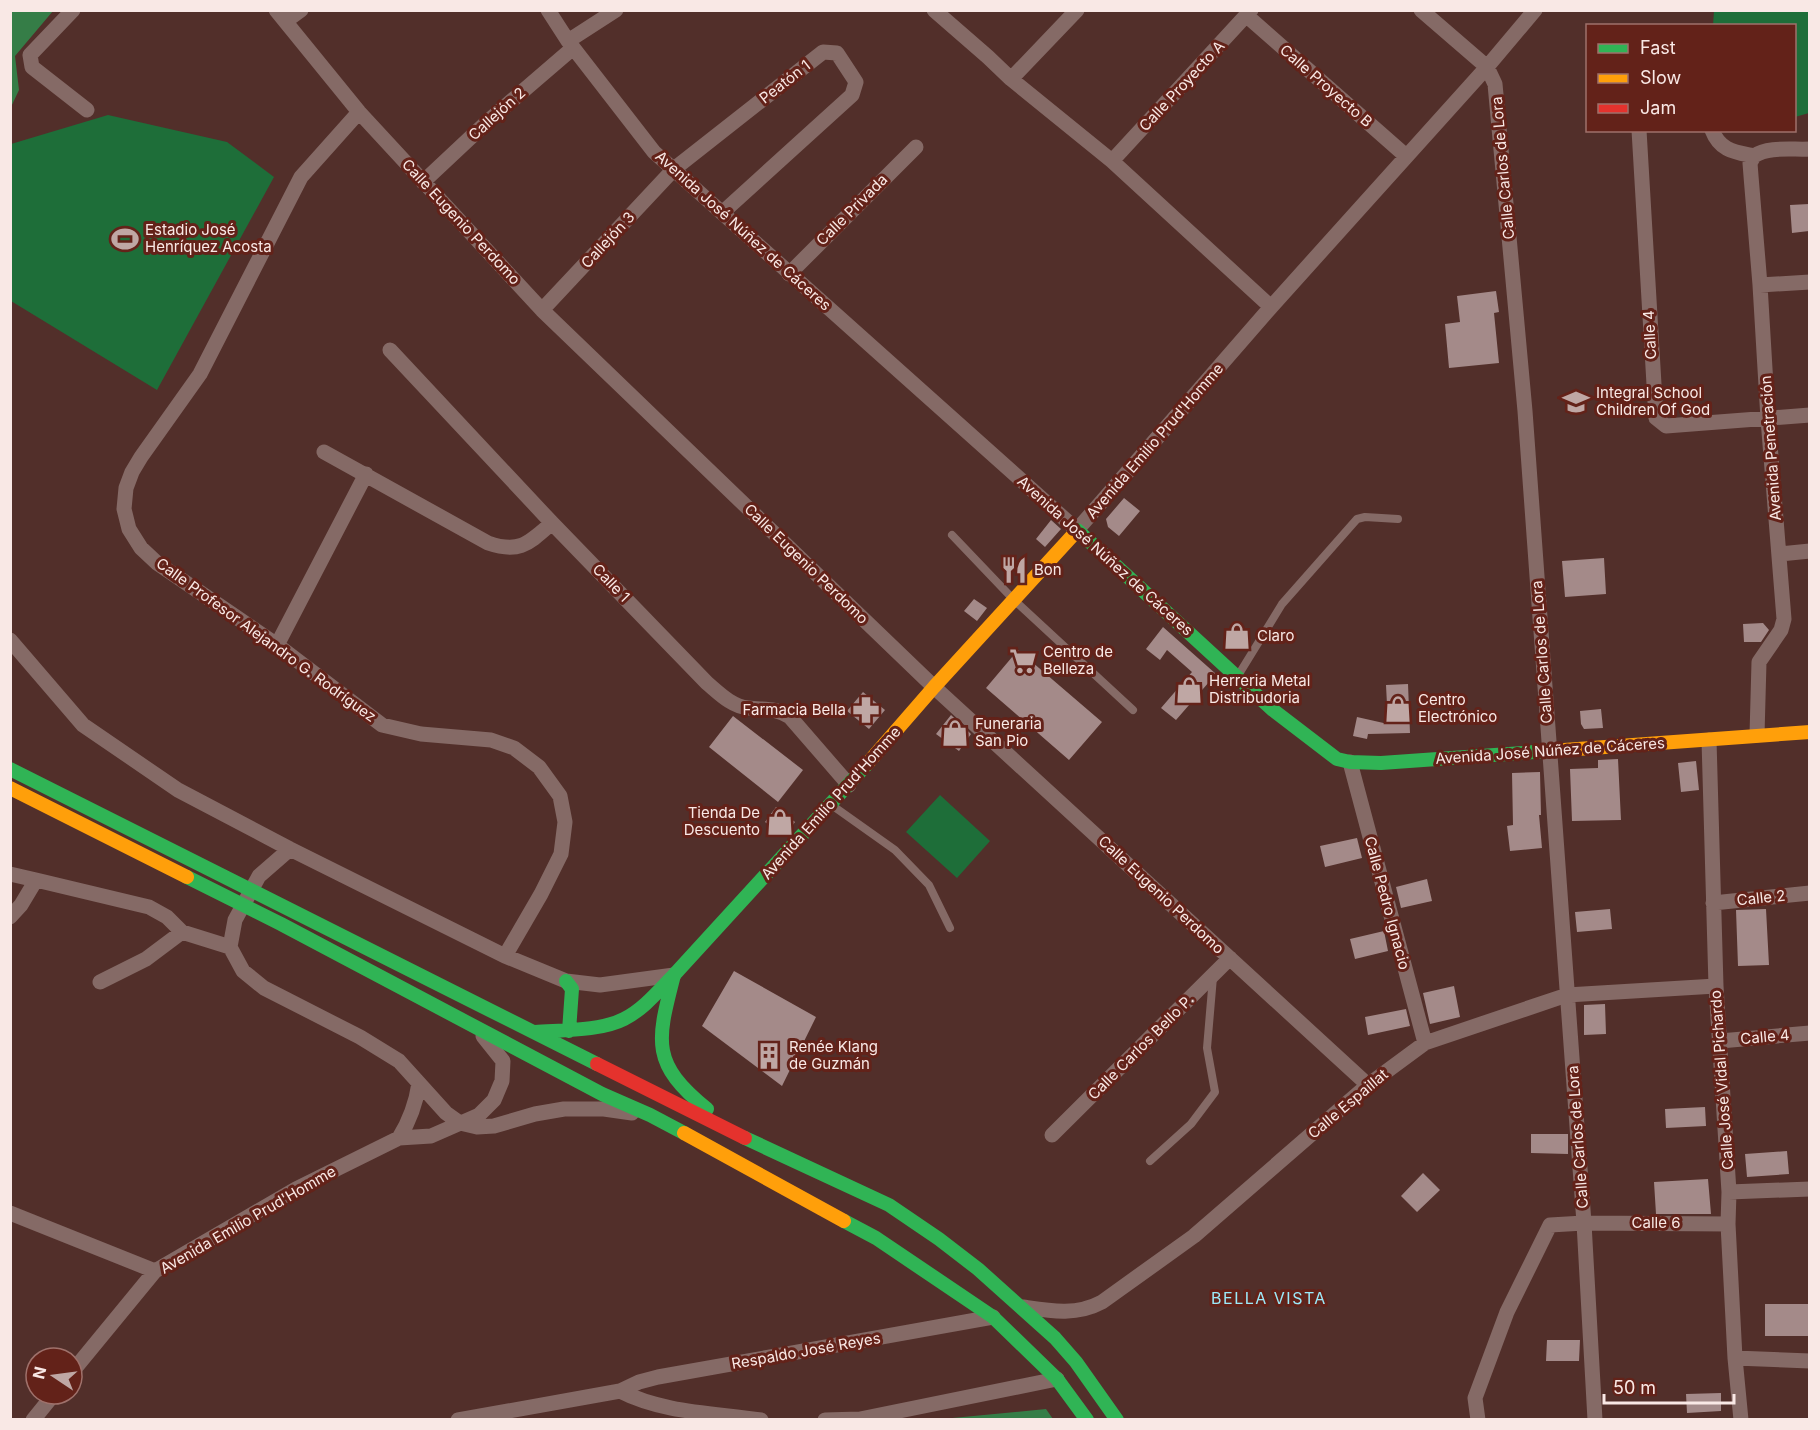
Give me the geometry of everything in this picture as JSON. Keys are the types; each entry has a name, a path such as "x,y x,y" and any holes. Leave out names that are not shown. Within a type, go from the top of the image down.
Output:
{"main road":[{"name":"Avenida José Núñez de Cáceres","path":"1077,530 1238,676 1273,711 1337,759 1350,762 1381,763 1809,732"},
{"name":"Avenida Emilio Prud'Homme","path":"535,1032 569,1031 623,1020 641,1008 831,805 934,687 1077,530"},
{"path":"10,769 753,1142 889,1205 971,1263 1023,1307 1069,1354 1117,1419"},
{"path":"10,788 281,924 602,1094 650,1115 876,1238 993,1317 1058,1379 1087,1419"},
{"name":"Avenida Emilio Prud'Homme","path":"674,975 665,1009 660,1046 669,1071 704,1107 753,1142"},
{"path":"566,981 572,989 569,1031"}],"street":[{"path":"73,10 30,55 30,61 32,67 87,110"},
{"path":"281,16 301,10"},
{"name":"Avenida José Núñez de Cáceres","path":"548,10 571,44 654,152 1077,530"},
{"name":"Callejón 2","path":"423,182 571,44 616,10"},
{"path":"934,10 1011,80 1112,161 1271,307"},
{"path":"1011,80 1077,10"},
{"path":"1421,10 1487,67"},
{"name":"Avenida Emilio Prud'Homme","path":"1077,530 1271,307 1487,67 1535,10"},
{"name":"Calle Proyecto B","path":"1249,13 1406,156"},
{"name":"Calle Proyecto A","path":"1112,161 1249,13"},
{"name":"Calle Eugenio Perdomo","path":"281,16 360,112 542,310 934,687 1368,1085"},
{"name":"Peatón 1","path":"674,169 823,52 837,53 855,82 852,95 722,213"},
{"name":"Calle Carlos de Lora","path":"1487,67 1495,84 1520,352 1584,1223 1595,1419"},
{"name":"Calle Profesor Alejandro G. Rodríguez","path":"360,112 301,177 200,374 141,457 126,488 124,509 129,529 141,548 157,563 277,645 382,725 421,734 490,740 514,748 539,767 560,796 565,822 561,854 505,956"},
{"name":"Calle 4","path":"1639,132 1656,418 1666,426 1809,415"},
{"path":"1713,132 1716,140 1726,150 1754,156 1767,150 1809,149"},
{"name":"Calle Privada","path":"789,274 916,147"},
{"name":"Avenida Penetración","path":"1754,156 1750,163 1784,619 1781,630 1760,662 1757,735"},
{"name":"Callejón 3","path":"542,310 674,169"},
{"path":"1760,285 1809,282"},
{"name":"Calle 1","path":"390,350 552,523 707,683 728,700 740,706 749,709 766,708 781,711 790,717 849,785"},
{"path":"324,452 488,543 511,549 526,546 552,523"},
{"path":"277,645 366,474"},
{"path":"1780,554 1809,551"},
{"path":"10,640 83,725 178,790 290,849 505,956 566,981 600,985 674,975"},
{"name":"Calle José Vidal Pichardo","path":"1709,740 1716,986 1729,1192 1728,1224 1735,1358 1741,1419"},
{"name":"Calle Pedro Ignacio","path":"1350,762 1425,1043"},
{"path":"290,849 259,876 235,920 230,947 243,971 264,988 360,1037 399,1061 446,1113 460,1123 477,1127 494,1126 535,1114 564,1109 604,1109 650,1115"},
{"path":"10,874 149,907 167,917 182,933 230,947"},
{"path":"10,917 21,905 36,880"},
{"name":"Calle 2","path":"1713,903 1809,893"},
{"path":"100,982 146,958 182,933"},
{"name":"Calle Carlos Bello P.","path":"1052,1135 1230,958"},
{"name":"Calle Espaillat","path":"1023,1307 1067,1312 1087,1310 1101,1302 1194,1236 1368,1085 1425,1043 1567,995 1716,986"},
{"name":"Avenida Emilio Prud'Homme","path":"84,1357 155,1271 296,1189 399,1138 431,1136 479,1115 494,1100 502,1081 503,1061 477,1029"},
{"name":"Calle 4","path":"1720,1041 1809,1033"},
{"path":"399,1138 409,1122 416,1102 419,1083"},
{"path":"1729,1192 1809,1189"},
{"path":"10,1213 155,1271"},
{"name":"Calle 6","path":"1478,1419 1475,1398 1507,1312 1550,1225 1584,1223 1728,1224"},
{"name":"Respaldo José Reyes","path":"458,1419 620,1391 639,1382 658,1377 993,1317"},
{"path":"1735,1358 1809,1361"},
{"path":"825,1419 860,1419 1058,1379"},
{"path":"620,1391 637,1400 657,1406 761,1419"},
{"path":"33,1419 44,1406"}],"lane":[{"path":"1238,676 1282,604 1358,519 1365,517 1398,519"},
{"path":"952,535 1014,600 1133,710"},
{"path":"831,805 895,850 929,885 950,928"},
{"path":"1150,1161 1191,1124 1215,1092 1207,1048 1213,976"}],"green space":[{"path":"11,10 53,11 15,56 19,90 11,107"},
{"path":"1714,11 1809,11 1809,113 1796,117 1796,24 1713,24"},
{"name":"Estadio José Henríquez Acosta","path":"108,115 227,142 274,177 157,390 11,301 11,144"},
{"path":"940,795 990,841 957,878 906,832"},
{"path":"1046,1409 1053,1419 942,1419"}],"building":[{"path":"1809,204 1809,231 1792,233 1790,205"},
{"path":"1496,291 1499,312 1494,313 1499,363 1449,368 1445,324 1460,322 1457,296"},
{"path":"1124,498 1140,511 1119,536 1108,527 1106,519"},
{"path":"1051,520 1061,529 1045,547 1036,539"},
{"path":"1604,558 1606,594 1565,597 1562,561"},
{"path":"974,599 987,608 977,621 964,611"},
{"path":"1763,623 1769,630 1761,642 1744,642 1743,624"},
{"name":"Claro","path":"1235,624 1248,633 1238,648 1225,638"},
{"path":"1163,627 1216,674 1176,720 1161,708 1192,672 1167,650 1160,660 1146,649"},
{"path":"1018,650 1102,722 1069,760 986,688"},
{"name":"Centro Electrónico","path":"1408,684 1410,733 1368,734 1367,739 1353,736 1357,717 1388,724 1386,685"},
{"name":"Farmacia Bella","path":"863,692 885,710 869,729 847,711"},
{"path":"1601,709 1603,728 1584,729 1581,724 1580,711"},
{"name":"Funeraria San Pio","path":"951,715 971,734 959,751 936,734"},
{"path":"733,716 803,770 778,802 709,747"},
{"path":"1618,759 1621,820 1572,821 1570,769 1598,768 1598,760"},
{"path":"1696,761 1699,790 1681,792 1678,763"},
{"path":"1540,772 1541,815 1539,815 1542,848 1510,851 1507,826 1513,825 1512,773"},
{"name":"Tienda De Descuento","path":"776,807 795,822 785,836 765,822"},
{"path":"1357,838 1362,858 1325,867 1320,846"},
{"path":"1427,879 1432,901 1401,908 1396,887"},
{"path":"1610,909 1612,929 1577,932 1575,912"},
{"path":"1766,909 1769,965 1738,966 1736,910"},
{"path":"1384,931 1388,951 1355,959 1350,939"},
{"name":"Renée Klang de Guzmán","path":"734,971 816,1017 782,1086 702,1026"},
{"path":"1454,986 1460,1017 1430,1024 1423,993"},
{"path":"1605,1004 1606,1034 1584,1035 1584,1005"},
{"path":"1406,1009 1410,1026 1368,1035 1365,1017"},
{"path":"1705,1107 1706,1126 1666,1128 1665,1109"},
{"path":"1531,1134 1568,1134 1568,1154 1531,1153"},
{"path":"1787,1151 1789,1174 1747,1177 1745,1154"},
{"path":"1423,1173 1440,1190 1417,1212 1401,1196"},
{"path":"1708,1179 1711,1214 1656,1214 1654,1182"},
{"path":"1765,1304 1809,1304 1809,1336 1765,1336"},
{"path":"1547,1340 1580,1340 1579,1361 1546,1361"},
{"path":"1721,1393 1721,1411 1687,1413 1686,1394"}],"traffic: fast":[{"path":"1073,535 1077,530 1273,710 1337,759 1350,762 1381,763 1564,750"},
{"path":"535,1032 604,1026 624,1019 638,1010 674,975 867,764"},
{"path":"10,769 597,1064"},
{"path":"187,877 281,924 602,1094 684,1133"},
{"path":"674,975 664,1017 663,1050 667,1064 675,1078 707,1109"},
{"path":"566,981 572,989 569,1031"},
{"path":"745,1138 889,1205 939,1239 978,1269 1055,1338 1076,1362 1117,1420"},
{"path":"844,1221 876,1238 993,1317 1057,1379 1087,1420"}],"traffic: slow":[{"path":"867,764 1073,535"},
{"path":"1564,750 1810,732"},
{"path":"10,788 187,877"},
{"path":"684,1133 844,1221"}],"traffic: jam":[{"path":"597,1064 745,1138"}],"place":[{"name":"Estadio José Henríquez Acosta","path":"125,239"},
{"name":"Integral School Children Of God","path":"1576,402"},
{"name":"Bon","path":"1014,570"},
{"name":"Claro","path":"1237,636"},
{"name":"Centro de Belleza","path":"1023,661"},
{"name":"Herreria Metal Distribudoria","path":"1189,690"},
{"name":"Centro Electrónico","path":"1398,709"},
{"name":"Farmacia Bella","path":"866,710"},
{"name":"Funeraria San Pio","path":"955,733"},
{"name":"Tienda De Descuento","path":"780,822"},
{"name":"Renée Klang de Guzmán","path":"769,1056"}],"district":[{"name":"BELLA VISTA","path":"1269,1298"}]}
